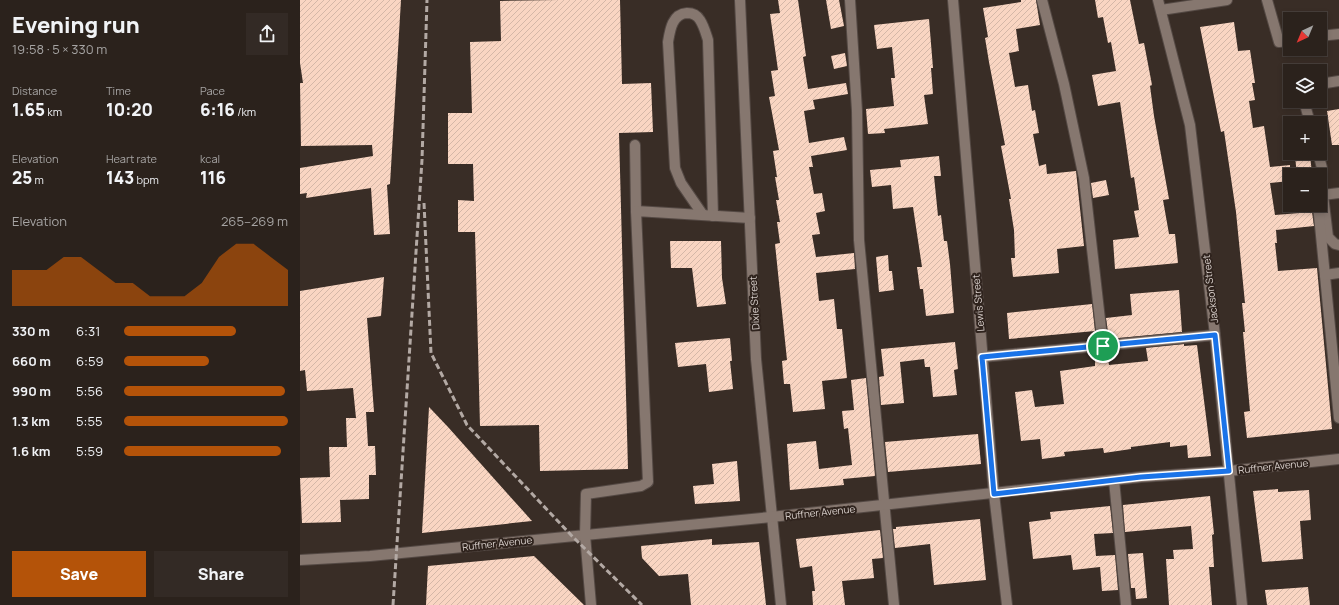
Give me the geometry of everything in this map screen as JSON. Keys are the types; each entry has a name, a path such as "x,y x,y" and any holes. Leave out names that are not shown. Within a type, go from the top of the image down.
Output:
{"street":[{"name":"Dixie Street","path":"740,0 756,359 781,605"},
{"path":"850,0 857,111 859,240 894,605"},
{"name":"Lewis Street","path":"953,0 994,494 1007,605"},
{"path":"1042,0 1064,84 1084,178 1103,346"},
{"name":"Jackson Street","path":"1158,0 1190,125 1215,335 1242,605"},
{"path":"1161,10 1226,0"},
{"path":"1267,0 1279,42 1283,42"},
{"path":"692,13 700,19 708,40 708,215 681,182 675,168 668,42 670,28 675,18 683,14 692,13"},
{"path":"1327,35 1339,34"},
{"path":"1327,83 1339,81"},
{"path":"591,605 585,535 586,494 641,486 648,482 636,211 635,145"},
{"path":"1320,160 1322,168"},
{"path":"1339,193 1323,195 1328,237 1335,244 1339,245"},
{"path":"636,211 750,218"},
{"path":"1319,212 1325,275 1335,334 1339,418"},
{"path":"1325,275 1339,273"},
{"path":"982,357 1215,335"},
{"name":"Ruffner Avenue","path":"300,560 370,556 884,506 1114,480 1229,471 1339,459"},
{"path":"1114,480 1126,605"}],"building":[{"path":"300,0 401,0 390,184 387,185 390,234 374,235 371,188 306,198 307,193 300,194 300,168 373,156 372,145 301,146 300,83 303,83 300,63"},
{"path":"620,0 622,84 651,83 653,132 619,133 628,469 540,471 539,425 480,426 475,232 458,232 458,200 474,201 473,164 448,164 448,113 472,113 470,42 501,41 500,1"},
{"path":"778,0 798,0 806,56 803,57 808,89 846,83 848,94 813,100 815,109 804,111 809,143 844,137 847,150 811,156 813,167 809,167 814,194 822,193 825,211 816,213 820,234 812,235 816,257 854,253 855,269 816,273 819,301 834,299 837,329 842,329 847,378 822,381 825,409 793,412 790,384 784,384 782,361 787,360 775,244 780,243 777,222 780,222 776,200 779,200 773,151 779,150 769,97 775,96 771,71 778,70 770,14 780,13"},
{"path":"826,0 839,0 844,26 831,29"},
{"path":"1021,0 1036,0 1040,25 1016,29 1019,51 1009,53 1015,87 1028,85 1032,111 1035,110 1039,133 1033,134 1039,166 1046,164 1047,174 1076,171 1084,246 1057,249 1059,273 1013,277 1011,258 1015,258 1014,230 1009,199 1011,199 1001,146 1005,145 985,38 988,37 983,8 1021,2"},
{"path":"1095,0 1130,0 1139,44 1144,43 1152,85 1150,86 1154,116 1169,199 1163,200 1169,234 1175,234 1178,263 1115,269 1113,240 1139,237 1134,211 1139,210 1134,177 1131,178 1120,102 1098,106 1092,75 1116,71 1111,42 1108,43 1103,17 1098,18"},
{"path":"929,19 933,68 931,68 933,94 924,95 928,124 884,129 885,133 868,134 866,109 894,106 891,78 895,78 892,47 877,49 874,25"},
{"path":"1234,22 1238,51 1250,50 1255,83 1252,83 1255,100 1249,101 1253,128 1264,126 1270,167 1290,165 1290,168 1283,168 1283,182 1270,183 1275,215 1312,212 1314,226 1276,230 1277,243 1275,243 1278,271 1317,268 1332,429 1247,438 1244,412 1250,411 1243,332 1245,332 1242,303 1245,303 1236,212 1224,131 1221,132 1200,27"},
{"path":"845,53 847,66 834,69 831,56"},
{"path":"1339,109 1339,145 1332,145 1327,111"},
{"path":"939,156 941,176 934,176 938,216 941,215 944,241 947,241 954,313 926,316 923,289 920,289 917,267 922,267 913,207 893,209 891,185 872,187 870,170 901,167 900,160"},
{"path":"1295,160 1311,160 1311,168 1296,168"},
{"path":"1106,180 1109,195 1093,198 1091,183"},
{"path":"670,241 721,241 722,278 726,304 697,307 692,268 671,268"},
{"path":"888,255 889,271 892,271 894,290 879,292 876,257"},
{"path":"384,277 381,316 367,318 374,412 366,412 368,446 375,446 376,475 369,475 369,499 340,500 341,522 302,523 300,478 330,477 329,447 347,447 346,418 356,418 353,388 307,391 305,370 300,371 300,291"},
{"path":"1179,290 1182,332 1109,339 1106,318 1132,315 1130,294"},
{"path":"1092,304 1095,331 1009,339 1007,313"},
{"path":"730,338 732,361 730,361 733,389 709,392 706,364 678,367 675,343"},
{"path":"955,342 958,369 954,370 957,395 933,397 930,367 925,367 924,359 900,362 904,403 881,405 879,377 884,376 881,349"},
{"path":"1184,344 1184,346 1197,345 1211,456 1188,458 1187,445 1170,447 1170,442 1131,447 1131,449 1104,453 1103,448 1064,452 1065,456 1042,459 1040,439 1021,441 1015,392 1032,390 1035,407 1064,404 1060,371 1095,366 1095,360 1108,359 1109,365 1148,361 1146,348"},
{"path":"866,378 875,476 843,479 844,485 790,490 787,444 816,441 819,469 852,465 848,428 844,429 842,411 854,410 851,380"},
{"path":"429,407 448,427 532,521 422,533"},
{"path":"978,434 981,464 888,472 885,442"},
{"path":"737,461 740,501 695,504 693,486 714,484 712,464"},
{"path":"1278,489 1278,492 1309,490 1311,520 1300,521 1303,559 1262,562 1253,491"},
{"path":"1210,496 1214,534 1212,535 1214,567 1209,567 1212,605 1169,605 1166,559 1174,559 1173,550 1193,549 1191,526 1125,532 1123,505"},
{"path":"1110,506 1113,533 1094,534 1096,556 1115,555 1118,590 1102,591 1100,567 1073,570 1071,555 1033,559 1029,522 1051,519 1050,512"},
{"path":"980,519 986,580 934,585 930,544 895,548 893,529 896,529 896,527"},
{"path":"880,530 883,558 872,559 874,578 842,581 845,605 813,605 812,591 815,591 812,566 800,568 796,539"},
{"path":"712,539 712,545 759,542 766,605 691,605 688,574 659,576 642,558 641,546"},
{"path":"1143,553 1147,598 1136,599 1135,588 1131,588 1128,554"},
{"path":"534,556 584,605 426,605 428,566"},
{"path":"1308,587 1310,605 1267,605 1265,590"}],"railway":[{"path":"393,605 422,160 427,0"},
{"path":"424,203 431,353 467,425 571,535 642,605"}],"route":[{"path":"1215,335 1229,471 1141,477 994,494 982,357 1103,346 1215,335"}]}
